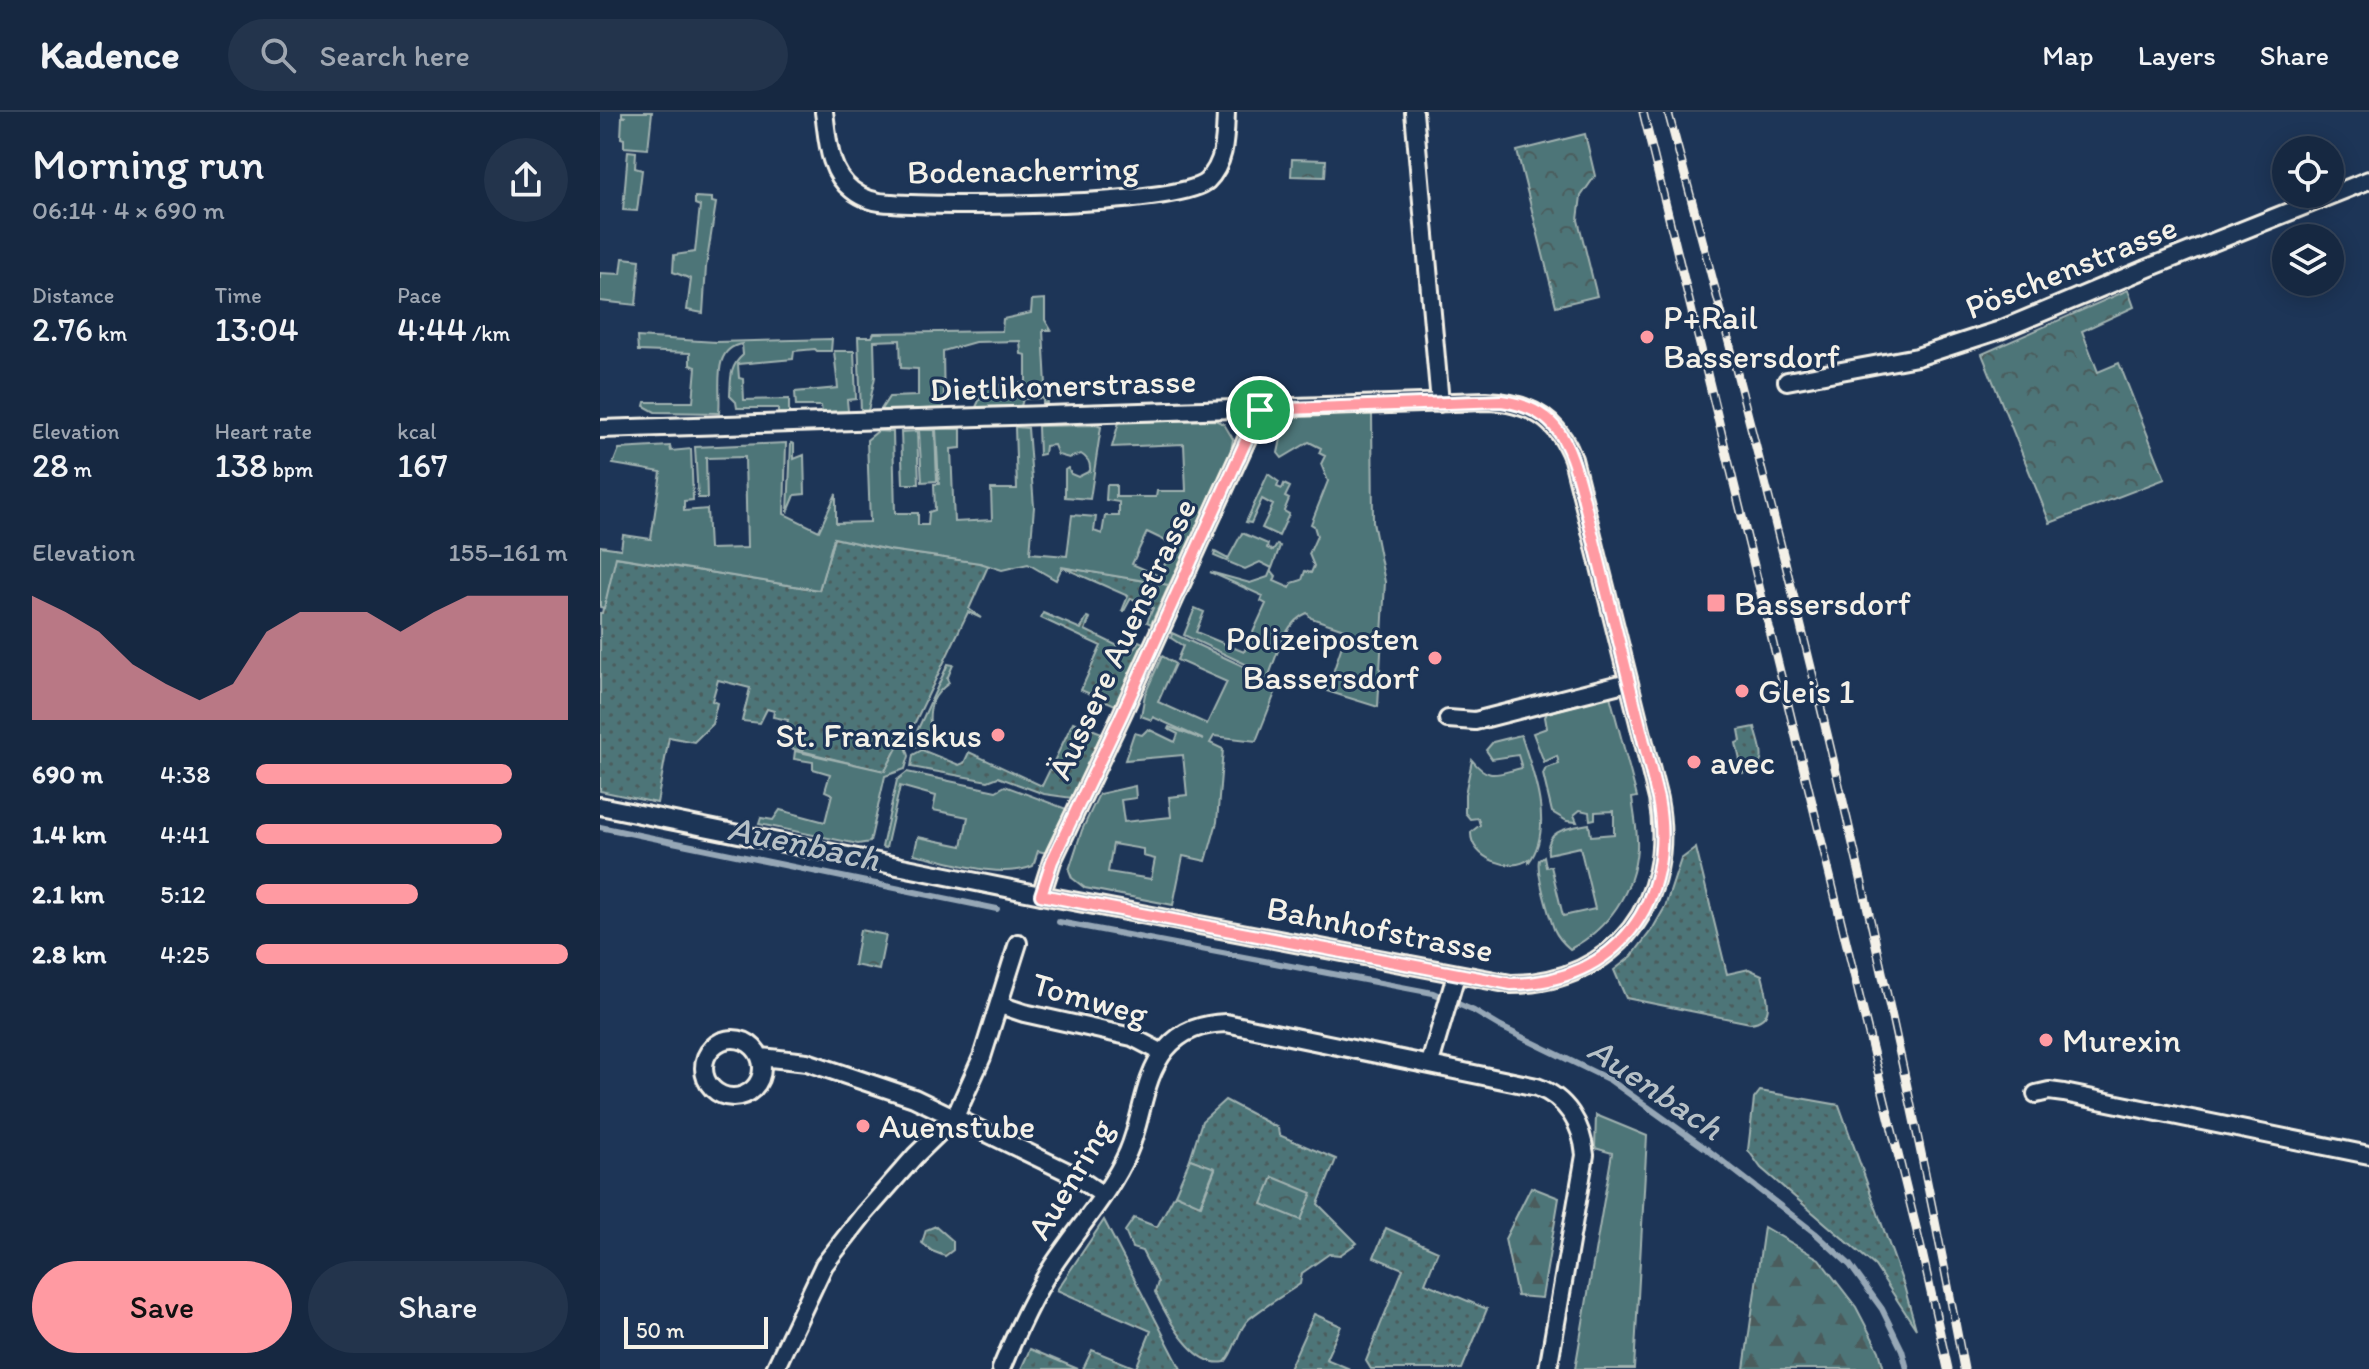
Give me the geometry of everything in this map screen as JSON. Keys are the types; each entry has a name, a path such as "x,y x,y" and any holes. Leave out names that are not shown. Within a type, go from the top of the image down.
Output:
{"street":[{"name":"Bodenacherring","path":"824,112 836,173 852,190 866,199 890,203 957,204 1056,203 1183,192 1207,181 1219,163 1224,148 1226,112"},
{"path":"1414,112 1440,403"},
{"name":"Pöschenstrasse","path":"1787,381 1917,357 2000,330 2369,180"},
{"name":"Dietlikonerstrasse","path":"600,429 1486,401 1515,403 1548,418 1563,437"},
{"name":"Äussere Auenstrasse","path":"1041,895 1052,861 1260,410"},
{"name":"Bahnhofstrasse","path":"600,806 1456,975 1511,984 1558,979 1584,969 1601,958 1629,933 1641,916 1658,877 1662,832 1658,799 1582,492 1563,437"},
{"path":"1448,719 1475,721 1628,682"},
{"path":"778,1363 824,1265 915,1156 955,1117 982,1057 1018,943"},
{"path":"1430,1063 1456,975"},
{"name":"Tomweg","path":"1000,1005 1132,1037 1163,1053"},
{"name":"Auenring","path":"1001,1369 1040,1287 1128,1153 1149,1077 1163,1053 1177,1038 1193,1029 1226,1023 1430,1063 1544,1090 1565,1105 1580,1129 1584,1164 1548,1369"},
{"path":"761,1057 807,1062 914,1098 1072,1174 1103,1195"},
{"path":"2036,1094 2049,1091 2064,1093 2369,1155"}],"green space":[{"path":"622,112 652,112 648,149 624,147 622,117 626,117 622,116"},
{"path":"1585,134 1595,176 1581,196 1578,220 1597,296 1556,306 1517,151"},
{"path":"628,151 636,152 635,168 642,170 637,211 623,210"},
{"path":"1292,159 1326,160 1325,177 1291,176"},
{"path":"695,197 712,198 712,202 716,203 706,267 703,313 687,310 691,279 673,272 674,255 695,252 700,206 695,204"},
{"path":"623,258 640,260 636,305 600,301 600,273 621,274"},
{"path":"2128,290 2134,307 2082,331 2098,372 2119,363 2165,479 2050,523 1982,354"},
{"path":"1045,299 1045,320 1051,330 1043,330 1047,403 1043,403 1043,398 1023,399 1021,406 976,407 986,386 1026,383 1026,355 1021,354 1020,341 975,342 943,351 944,408 880,411 889,397 918,396 918,369 901,368 900,340 874,341 875,377 868,411 861,411 858,337 872,337 874,333 1002,331 1003,319 1031,313 1032,300"},
{"path":"637,337 716,342 832,339 831,351 794,351 793,359 738,364 739,378 743,379 744,400 789,399 789,413 778,413 778,408 737,408 730,396 731,379 735,364 743,355 742,344 732,347 721,362 719,413 655,412 644,406 645,402 693,402 696,367 690,365 690,353 638,351"},
{"path":"834,351 854,351 856,399 847,400 848,411 822,412 821,406 796,406 795,392 838,388"},
{"path":"1372,412 1373,522 1385,582 1378,707 1327,691 1347,630 1311,618 1307,613 1292,624 1282,642 1267,680 1277,688 1256,741 1214,736 1210,743 1223,749 1217,822 1206,861 1183,856 1173,905 1085,888 1072,878 1069,870 1082,830 1099,794 1135,786 1136,798 1121,800 1124,822 1171,817 1169,797 1187,795 1183,755 1125,760 1134,733 1142,735 1148,729 1175,742 1178,734 1169,727 1204,740 1153,717 1152,720 1141,716 1145,694 1162,656 1175,664 1158,702 1207,724 1227,682 1177,660 1183,646 1171,638 1172,633 1260,674 1254,668 1184,635 1195,608 1204,612 1196,632 1244,652 1266,604 1261,601 1263,596 1210,572 1250,583 1268,577 1271,570 1276,576 1274,581 1290,588 1292,583 1302,580 1305,571 1311,573 1314,566 1309,554 1317,536 1311,524 1328,481 1321,464 1325,456 1319,453 1321,448 1309,442 1282,458 1278,453 1286,415","holes":["1113,844 1143,849 1143,856 1155,859 1151,879 1108,872"]},
{"path":"1215,420 1224,424 1233,439 1231,452 1169,585 1062,567 1056,580 1028,564 1002,570 980,563 889,550 834,538 819,590 616,557 604,608 600,607 600,546 621,549 623,535 651,539 661,472 613,464 619,449 670,446 671,451 691,449 693,500 684,501 684,511 707,509 709,549 747,548 745,457 706,458 707,498 698,498 695,447 786,443 784,514 819,531 836,494 836,523 870,522 867,440 878,431 893,432 895,513 918,513 918,525 928,525 929,512 935,510 934,484 939,484 936,429 961,429 961,448 951,449 954,522 992,520 991,489 1017,489 1015,427 1028,428 1034,507 1030,553 1067,556 1072,515 1096,517 1094,531 1102,534 1105,516 1119,516 1119,502 1106,500 1107,485 1116,485 1116,497 1156,497 1157,491 1186,491 1184,444 1112,447 1119,422","holes":["1147,532 1174,545 1159,576 1132,564"]},
{"path":"1038,426 1101,427 1090,499 1065,497 1065,470 1068,468 1071,474 1078,477 1090,471 1089,463 1081,454 1069,458 1058,455 1054,445 1045,446 1044,454 1039,455"},
{"path":"919,430 935,430 937,481 922,482"},
{"path":"917,431 919,484 903,484 901,432"},
{"path":"791,443 794,444 794,459 804,455 805,494 795,495 788,512"},
{"path":"1268,474 1279,482 1277,487 1282,489 1284,484 1290,487 1285,497 1289,499 1284,511 1289,514 1279,536 1262,528 1273,505 1262,499 1251,523 1246,522"},
{"path":"1242,533 1268,544 1267,548 1273,551 1277,545 1280,546 1272,568 1260,562 1245,569 1214,556 1215,552 1228,559"},
{"path":"834,538 889,550 989,564 969,609 981,618 968,612 905,743 900,743 885,772 782,746 788,720 773,717 774,711 767,709 760,723 742,721 750,688 718,680 712,701 717,703 712,724 694,742 669,737 657,803 600,791 600,613 615,557 819,590"},
{"path":"1062,567 1169,585 1151,624 1147,622 1153,608 1131,598 1122,611 1128,596"},
{"path":"1043,613 1081,629 1087,617 1090,618 1085,630 1132,653 1139,641 1143,643 1115,705 1081,690 1101,646 1041,618"},
{"path":"948,664 953,665 947,679 949,683 931,706 930,724 933,726 925,744 914,747 911,744"},
{"path":"1610,696 1637,797 1632,798 1637,836 1635,864 1617,908 1596,931 1570,949 1554,929 1541,883 1539,860 1544,856 1546,867 1551,866 1563,916 1595,909 1580,847 1548,854 1548,846 1550,839 1560,831 1589,824 1591,836 1614,834 1614,811 1595,812 1595,819 1590,820 1589,812 1580,810 1574,815 1577,822 1567,821 1552,812 1543,774 1546,768 1559,764 1557,756 1544,762 1533,733 1547,728 1547,713"},
{"path":"1073,722 1102,733 1072,798 1044,794 998,777 988,781 911,767 913,755 922,750 959,765 964,763 969,752 1042,786"},
{"path":"1755,727 1761,761 1752,770 1743,773 1736,743 1741,741 1739,730"},
{"path":"1521,735 1539,799 1540,833 1537,848 1529,862 1529,859 1522,863 1503,864 1477,850 1471,832 1480,825 1478,818 1470,819 1465,813 1465,794 1472,760 1489,774 1522,768 1518,755 1492,759 1486,750 1493,742"},
{"path":"900,742 905,743 909,756 905,769 885,776 870,842 858,844 759,824 761,818 773,820 780,810 825,822 832,794 825,791 830,774 813,769 813,762 794,759 795,751 885,771"},
{"path":"907,772 996,791 1005,786 1069,810 1047,853 1038,851 1033,866 1019,870 989,870 914,854 918,837 962,846 968,817 933,810 936,796 900,786 886,848 882,847 897,780"},
{"path":"1696,848 1727,974 1749,969 1762,975 1768,1005 1759,1021 1750,1023 1626,998 1614,970 1632,956 1653,928 1665,907 1681,859"},
{"path":"860,930 886,935 879,970 854,965"},
{"path":"1760,1091 1839,1105 1904,1286 1916,1329 1875,1266 1761,1168 1748,1150 1754,1099"},
{"path":"1225,1100 1278,1128 1279,1135 1336,1159 1318,1204 1357,1243 1340,1255 1329,1254 1302,1273 1300,1284 1249,1319 1225,1362 1213,1362 1191,1348 1173,1325 1155,1292 1158,1282 1142,1251 1132,1248 1125,1231 1134,1218 1157,1227 1175,1194 1201,1205 1215,1169 1190,1159 1202,1121"},
{"path":"1596,1115 1647,1136 1634,1369 1575,1369 1612,1153 1595,1148"},
{"path":"1190,1159 1215,1168 1200,1205 1175,1194"},
{"path":"1273,1177 1312,1193 1301,1220 1262,1204"},
{"path":"1531,1187 1559,1198 1542,1298 1517,1296 1505,1239"},
{"path":"1104,1220 1181,1369 1083,1369 1092,1350 1136,1368 1151,1331 1057,1290"},
{"path":"936,1226 953,1241 953,1250 945,1256 922,1243 926,1230"},
{"path":"1764,1227 1819,1259 1856,1307 1879,1351 1884,1369 1744,1369"},
{"path":"1386,1228 1438,1251 1425,1283 1487,1309 1462,1369 1371,1369 1366,1361 1403,1269 1374,1257"},
{"path":"1314,1314 1341,1326 1326,1359 1350,1369 1289,1369"},
{"path":"1030,1349 1078,1369 1021,1369"}],"waterway":[{"name":"Auenbach","path":"600,827 997,909"},
{"name":"Auenbach","path":"1059,922 1433,993 1610,1080 1708,1150 1815,1233 1850,1265 1882,1309 1902,1350 1907,1369"}],"railway":[{"path":"1643,112 1948,1369"},
{"path":"1668,112 1790,581 1865,895 1964,1369"}],"place":[{"name":"P+Rail Bassersdorf","path":"1647,337"},
{"name":"Bassersdorf","path":"1716,603"},
{"name":"Polizeiposten Bassersdorf","path":"1435,658"},
{"name":"Gleis 1","path":"1742,691"},
{"name":"St. Franziskus","path":"998,735"},
{"name":"avec","path":"1694,762"},
{"name":"Murexin","path":"2046,1040"},
{"name":"Auenstube","path":"863,1126"}],"route":[{"path":"1501,401 1515,403 1548,418 1564,438 1582,492 1658,799 1662,832 1658,877 1641,916 1615,947 1584,969 1548,981 1511,984 1041,895 1052,861 1260,410 1501,401"}]}
